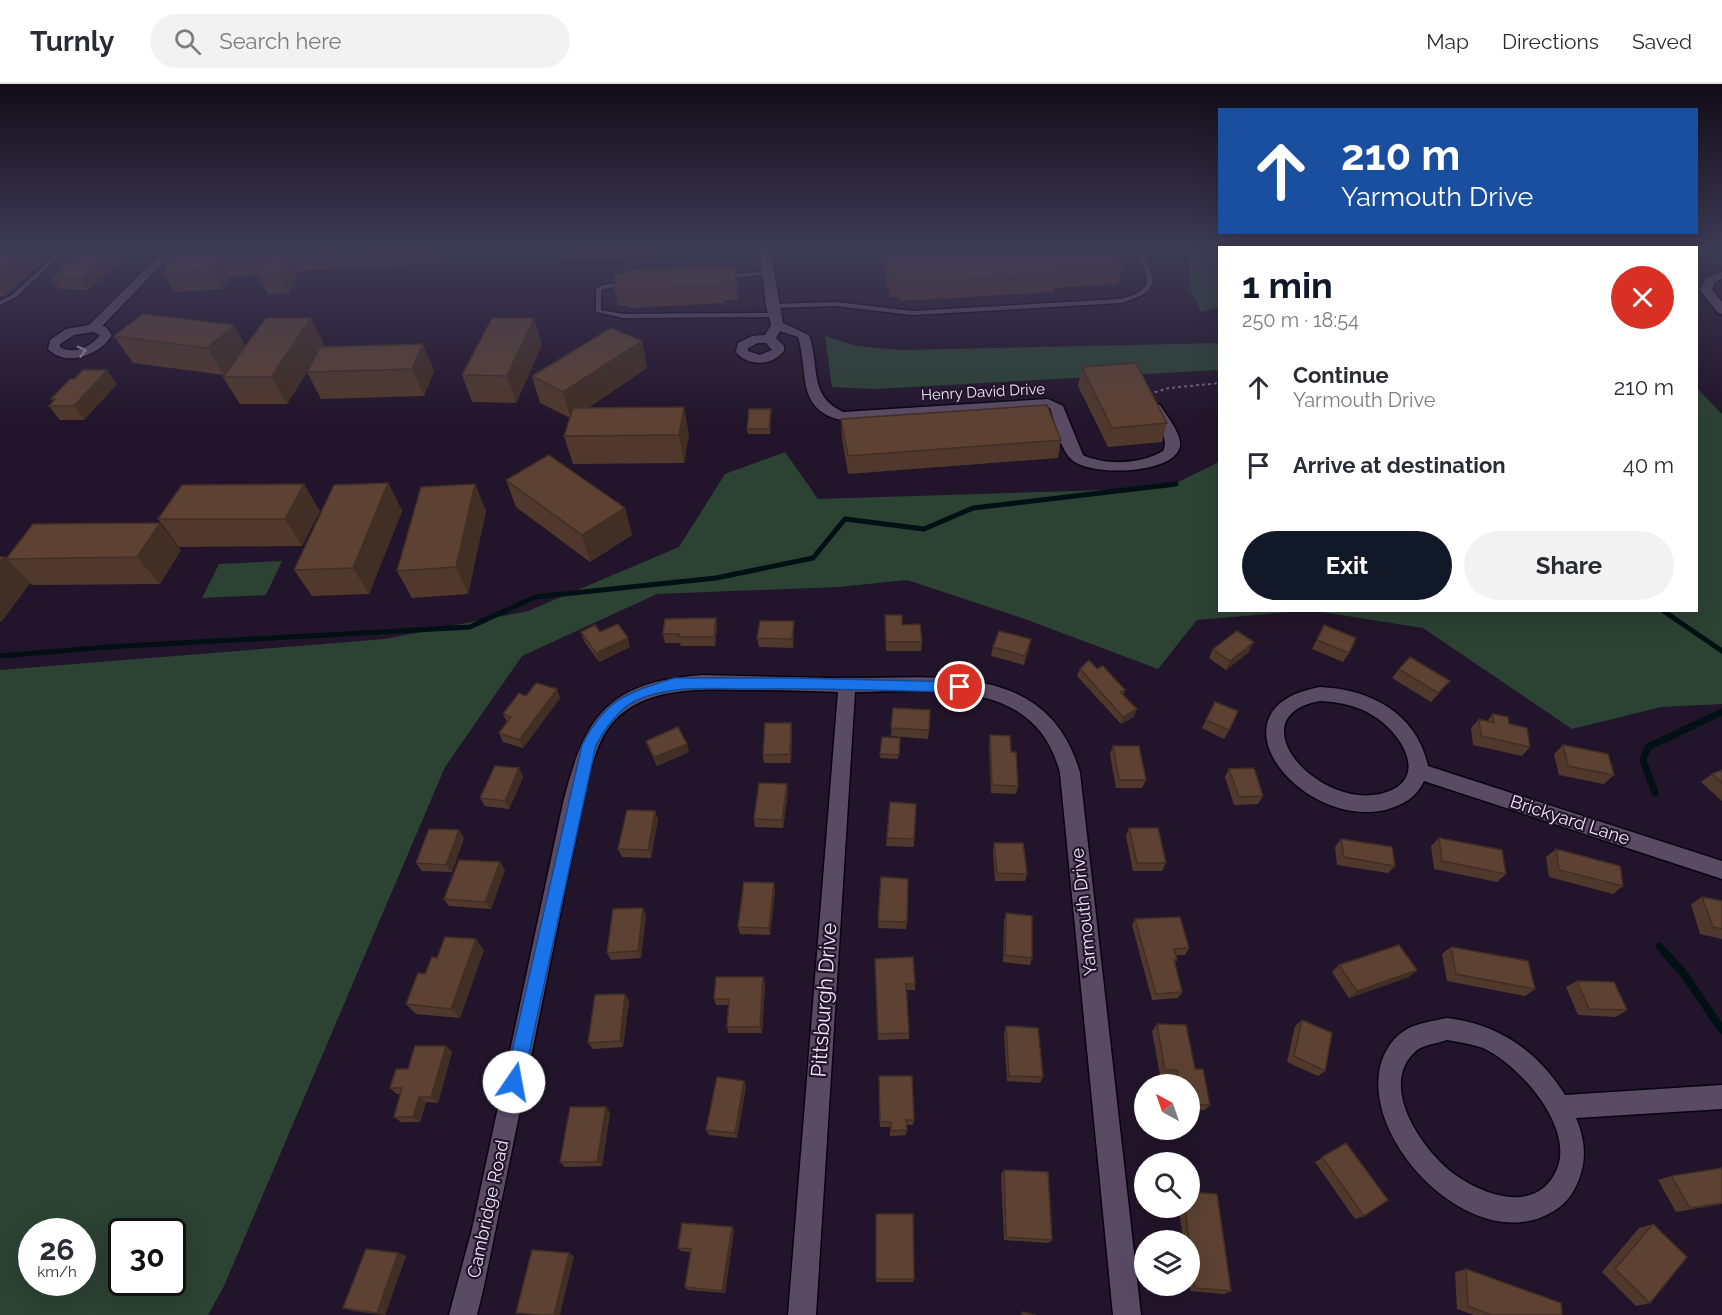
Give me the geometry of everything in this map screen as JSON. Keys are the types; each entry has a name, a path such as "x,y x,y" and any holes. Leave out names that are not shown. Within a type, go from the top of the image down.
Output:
{"street":[{"path":"93,328 115,305"},
{"path":"769,339 775,316 773,305"},
{"name":"Henry David Drive","path":"775,316 788,339 807,346 814,395 822,408 850,417 1048,403 1056,406 1076,457 1095,464 1135,465 1151,462 1171,452 1173,447 1172,440 1148,394"},
{"name":"Cambridge Road","path":"463,1315 486,1228 573,808 589,745 599,727 613,711 630,698 674,684 847,685"},
{"name":"Pittsburgh Drive","path":"802,1315 847,685"},
{"name":"Yarmouth Drive","path":"847,685 960,687 1006,696 1041,718 1056,734 1065,751 1070,774 1127,1315"},
{"path":"1330,694 1363,702 1383,713 1407,736 1416,753 1418,771 1412,787 1405,794 1387,803 1365,806 1339,801 1315,790 1288,766 1281,756 1276,737 1278,720 1287,707 1310,696 1330,694"},
{"name":"Brickyard Lane","path":"1418,771 1722,870"},
{"path":"1447,1029 1475,1034 1503,1047 1530,1067 1546,1085 1560,1107 1571,1137 1572,1152 1567,1178 1561,1189 1552,1198 1528,1209 1498,1208 1466,1197 1450,1188 1412,1150 1402,1135 1391,1105 1389,1091 1392,1065 1404,1046 1423,1033 1447,1029"},
{"path":"1560,1107 1722,1097"}],"lane":[{"path":"598,305 598,311 622,316 775,316 829,305"},
{"path":"848,305 912,313 1043,305"}],"path":[{"path":"1148,394 1169,388 1218,383"}],"green space":[{"path":"1198,305 1218,305 1218,307 1201,312"},
{"path":"825,336 857,346 901,350 1218,343 1218,370 875,389 832,387"},
{"path":"1698,389 1722,414 1722,704 1661,707 1572,729 1423,628 1322,612 1698,612"},
{"path":"785,452 818,499 1166,488 1218,462 1218,612 1289,612 1197,620 1158,669 1022,618 907,580 838,587 657,594 522,656 445,767 224,1286 208,1315 0,1315 0,670 385,639 528,611 679,547 725,474"},
{"path":"282,561 266,595 202,598 219,564"}],"building":[{"path":"143,314 234,325 207,348 114,336"},
{"path":"266,318 311,318 271,377 223,377"},
{"path":"492,318 534,318 507,376 462,375"},
{"path":"611,328 642,341 563,392 532,376"},
{"path":"423,344 412,369 307,372 320,347"},
{"path":"1136,363 1167,423 1112,428 1082,367"},
{"path":"83,370 107,370 74,406 49,406 55,399 51,399 70,379 74,379"},
{"path":"1047,405 1061,440 848,456 841,419"},
{"path":"684,407 679,435 564,436 573,408"},
{"path":"749,409 771,409 769,429 747,429"},
{"path":"549,455 625,508 582,535 506,480"},
{"path":"388,483 353,568 294,570 334,485"},
{"path":"304,484 285,519 158,519 182,485"},
{"path":"475,484 456,567 397,571 421,487"},
{"path":"160,523 137,557 6,559 33,524"},
{"path":"885,615 902,615 902,625 920,624 922,642 886,642"},
{"path":"716,618 714,637 678,637 679,634 663,634 665,619"},
{"path":"760,621 794,621 792,639 757,638"},
{"path":"618,624 628,638 596,653 581,632 595,625 600,632"},
{"path":"1324,625 1356,638 1349,653 1317,640"},
{"path":"999,631 1031,639 1025,656 993,647"},
{"path":"1237,631 1254,642 1230,661 1213,649"},
{"path":"1410,657 1450,681 1438,693 1399,669"},
{"path":"1089,660 1097,669 1103,666 1125,690 1120,692 1137,709 1123,717 1080,669"},
{"path":"536,683 557,689 519,740 499,733 511,717 503,714 519,693 526,696"},
{"path":"1215,702 1238,711 1229,730 1206,720"},
{"path":"893,708 930,710 929,730 891,728"},
{"path":"1493,714 1508,717 1509,724 1527,728 1530,747 1481,736 1479,719 1494,723"},
{"path":"765,723 791,723 790,754 763,755"},
{"path":"678,727 687,744 654,757 646,741"},
{"path":"990,735 1010,736 1011,752 1016,752 1018,786 992,785"},
{"path":"882,737 900,738 899,755 880,754"},
{"path":"1563,745 1608,754 1614,775 1568,766"},
{"path":"1113,746 1139,746 1146,780 1119,780"},
{"path":"495,766 519,768 505,801 480,798"},
{"path":"1254,768 1263,796 1239,797 1229,769"},
{"path":"1722,770 1722,783 1712,774"},
{"path":"759,783 787,784 782,820 754,819"},
{"path":"890,802 916,804 914,839 887,838"},
{"path":"627,810 655,811 648,850 618,849"},
{"path":"1129,828 1158,828 1166,863 1137,863"},
{"path":"429,829 459,830 446,865 416,863"},
{"path":"1439,838 1502,850 1506,874 1442,861"},
{"path":"1341,839 1392,847 1395,866 1344,857"},
{"path":"994,843 1023,843 1027,874 997,873"},
{"path":"1556,849 1620,866 1623,886 1559,870"},
{"path":"459,860 500,862 485,902 444,899"},
{"path":"881,877 908,879 907,922 878,921"},
{"path":"744,882 774,883 769,928 738,927"},
{"path":"1702,897 1722,901 1722,929 1713,927"},
{"path":"643,908 638,951 607,953 613,909"},
{"path":"1006,913 1032,916 1032,958 1005,955"},
{"path":"1180,917 1189,948 1174,949 1177,960 1174,960 1182,992 1156,994 1135,919"},
{"path":"445,937 476,939 451,1009 406,1004 418,973 425,974 432,957 437,958"},
{"path":"1399,945 1417,970 1357,991 1339,965"},
{"path":"1451,947 1528,961 1535,989 1456,974"},
{"path":"913,957 915,984 906,984 909,1033 878,1034 875,959"},
{"path":"716,977 763,977 760,1027 727,1027 729,999 714,999"},
{"path":"1577,981 1614,982 1627,1010 1589,1009"},
{"path":"625,994 620,1041 588,1043 595,995"},
{"path":"1302,1020 1332,1033 1325,1071 1294,1056"},
{"path":"1157,1024 1186,1025 1195,1069 1203,1069 1210,1105 1200,1105 1200,1074 1178,1074 1177,1070 1165,1070"},
{"path":"1006,1026 1038,1028 1043,1077 1009,1076"},
{"path":"415,1046 446,1046 431,1097 419,1097 413,1117 394,1117 402,1088 390,1088 396,1069 408,1069"},
{"path":"879,1076 912,1076 914,1120 906,1120 907,1130 891,1131 891,1122 880,1122"},
{"path":"717,1077 744,1081 735,1133 706,1130"},
{"path":"570,1107 606,1107 597,1162 560,1162"},
{"path":"1346,1143 1388,1200 1364,1216 1322,1157"},
{"path":"1722,1168 1722,1203 1690,1208 1671,1176"},
{"path":"1004,1170 1048,1172 1052,1240 1006,1237"},
{"path":"1200,1193 1217,1194 1231,1291 1200,1288 1200,1230 1188,1230 1186,1218 1200,1218"},
{"path":"876,1214 913,1214 914,1279 876,1279"},
{"path":"682,1223 732,1227 722,1291 685,1287 691,1249 678,1248"},
{"path":"1653,1224 1687,1257 1650,1303 1615,1269"},
{"path":"366,1249 398,1253 377,1313 343,1308"},
{"path":"532,1250 569,1253 554,1315 516,1313"},
{"path":"1466,1269 1561,1303 1562,1315 1491,1315 1468,1306"}],"waterway":[{"path":"0,656 108,647 470,627 535,597 716,578 813,558 845,519 924,529 973,508 1176,484"},
{"path":"1665,612 1722,651"},
{"path":"1655,793 1643,760 1648,747 1722,712"},
{"path":"1659,946 1667,955"},
{"path":"1666,954 1684,974 1722,1030"}],"route":[{"path":"514,1082 573,808 589,745 599,727 613,711 630,698 650,689 674,684 703,682 960,687"}]}
